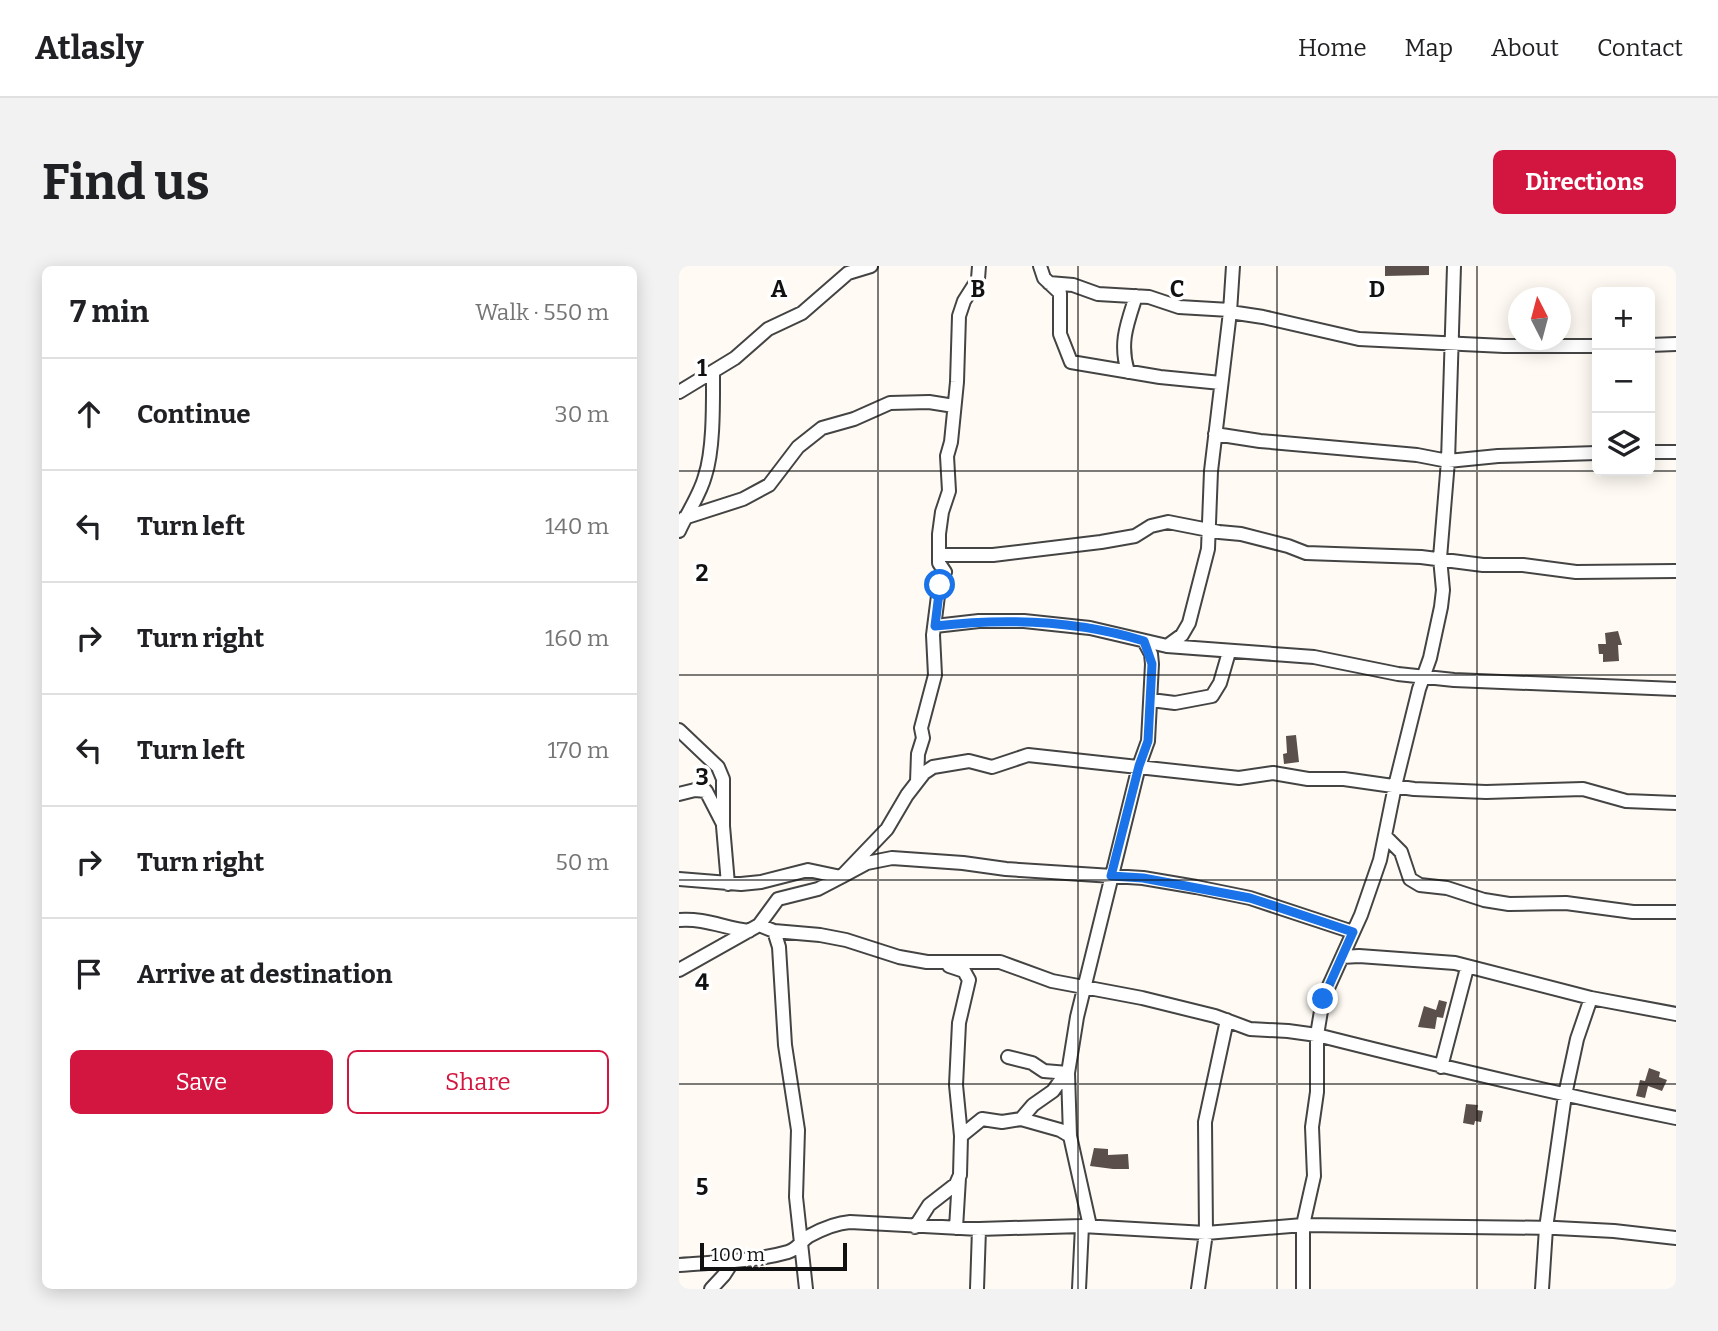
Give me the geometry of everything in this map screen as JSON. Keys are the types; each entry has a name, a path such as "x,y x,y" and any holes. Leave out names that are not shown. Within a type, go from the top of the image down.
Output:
{"street":[{"path":"679,392 754,344 768,329 802,313 848,273 871,266"},
{"path":"917,782 918,754 923,738 921,728 935,675 935,626 940,580 945,572 939,564 940,527 949,491 947,456 951,442 958,373 959,316 964,301 978,279 979,266"},
{"path":"1040,266 1048,283 1060,293 1060,334 1071,362 1221,383"},
{"path":"1167,646 1182,635 1189,623 1206,562 1215,433 1233,266"},
{"path":"1303,1289 1303,1225 1314,1176 1312,1126 1317,1092 1317,1035 1323,999 1372,888 1441,607 1443,590 1440,558 1448,461 1454,266"},
{"path":"1048,283 1073,285 1098,294 1160,300 1179,307 1230,311 1359,339 1592,345"},
{"path":"1128,372 1122,350 1136,296"},
{"path":"1655,345 1676,344"},
{"path":"682,525 707,470 711,440 713,372"},
{"path":"682,525 769,485 799,447 822,428 854,419 890,402 929,402 954,406"},
{"path":"1215,433 1261,441 1417,455 1448,461 1497,456 1592,453"},
{"path":"1655,452 1676,452"},
{"path":"940,555 993,555 1101,542 1135,536 1151,526 1168,522 1241,534 1306,553 1440,558 1483,565 1523,565 1576,572 1676,571"},
{"path":"935,626 979,621 1024,621 1090,628 1167,646 1290,654 1378,671 1454,680 1676,689"},
{"path":"1079,1289 1086,1226 1070,1136 1067,1073 1077,1017 1111,876 1148,741 1152,664 1144,641"},
{"path":"1151,700 1175,703 1212,696 1220,683 1229,652"},
{"path":"679,730 718,767 723,779 723,826 728,884"},
{"path":"841,877 887,829 924,773 938,765 972,761 992,767 1024,755 1239,778 1273,774 1297,778 1344,779 1414,789 1493,793 1583,789 1626,801 1676,803"},
{"path":"679,794 695,790 706,791 723,826"},
{"path":"1386,837 1401,852 1410,879 1420,885 1447,888 1484,900 1509,904 1566,902 1633,912 1676,912"},
{"path":"679,970 754,928 778,900 818,889 867,863 893,858 1143,878 1250,898 1353,932"},
{"path":"679,879 728,884 761,882 808,870 841,877"},
{"path":"681,924 702,919 774,932 820,935 846,940 899,957 964,971 969,980 958,1023 956,1085 961,1136 956,1228"},
{"path":"774,932 779,947 785,1045 798,1130 796,1197 806,1289"},
{"path":"1342,957 1447,962 1591,998 1676,1014"},
{"path":"927,962 999,962 1027,974 1142,998 1227,1020 1249,1029 1317,1035 1441,1067 1676,1118"},
{"path":"1441,1067 1468,968"},
{"path":"1542,1289 1546,1228 1565,1094 1577,1039 1591,998"},
{"path":"1198,1289 1206,1233 1205,1122 1227,1020"},
{"path":"1008,1057 1032,1063 1044,1071 1067,1073"},
{"path":"1021,1119 1033,1105 1053,1091 1067,1073"},
{"path":"961,1136 980,1119 1002,1122 1021,1119 1060,1130 1070,1136"},
{"path":"915,1227 929,1205 956,1184 959,1178"},
{"path":"679,1265 733,1261 784,1253 800,1246 810,1236 838,1223 979,1229 1086,1226 1206,1233 1303,1225 1546,1228 1614,1231 1676,1238"},
{"path":"977,1289 979,1229"},
{"path":"711,1289 725,1275 733,1261"}],"building":[{"path":"1385,266 1429,266 1429,275 1385,276"},
{"path":"1618,631 1622,645 1618,645 1619,661 1603,662 1603,654 1599,654 1598,644 1606,644 1605,633"},
{"path":"1296,735 1299,762 1284,764 1283,754 1287,753 1286,736"},
{"path":"1439,1000 1447,1002 1443,1018 1437,1017 1435,1029 1418,1027 1424,1006 1436,1010"},
{"path":"1649,1068 1660,1072 1659,1077 1667,1080 1662,1091 1648,1086 1645,1098 1636,1096 1640,1080 1645,1081"},
{"path":"1466,1104 1478,1105 1477,1110 1483,1111 1481,1122 1475,1121 1474,1125 1463,1123"},
{"path":"1094,1148 1108,1149 1108,1155 1128,1154 1129,1169 1090,1166"}],"route":[{"path":"940,585 935,626 979,621 1024,621 1090,628 1144,641 1151,654 1152,664 1148,741 1111,876 1143,878 1250,898 1353,932 1323,999"}]}
